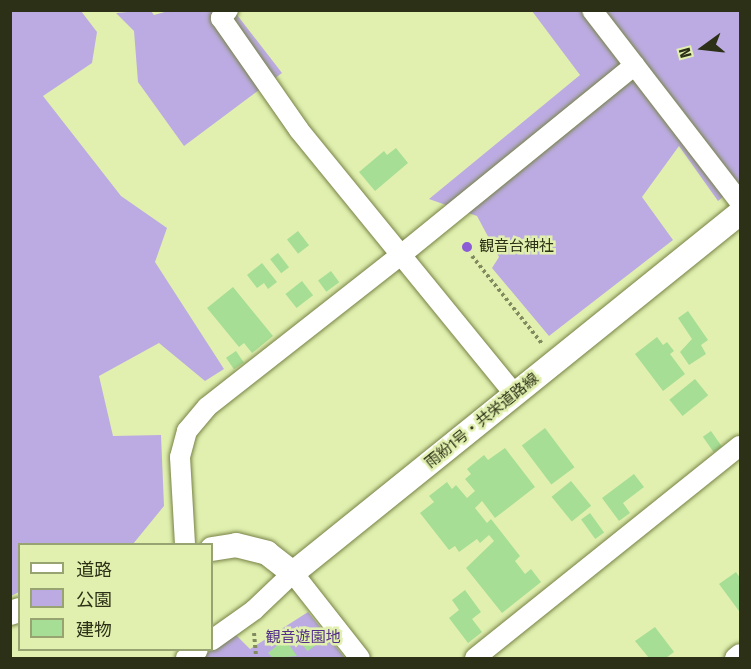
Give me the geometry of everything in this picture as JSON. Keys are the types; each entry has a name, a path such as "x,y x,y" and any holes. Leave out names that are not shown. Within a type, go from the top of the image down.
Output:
{"street":[{"path":"228,10 221,18 293,121 515,395"},
{"path":"592,10 741,202"},
{"path":"185,543 180,457 187,431 207,407 401,255 635,64"},
{"name":"雨紛1号・共栄道路線","path":"293,573 741,213"},
{"path":"475,658 741,446"},
{"path":"213,549 236,545 267,554 293,573 360,658"},
{"path":"213,639 254,610 293,573"},
{"path":"735,658 741,654"}],"path":[{"path":"472,256 556,362"}],"green space":[{"path":"150,10 154,15 172,10 234,11 282,73 184,146 138,82 134,31 116,13"},
{"path":"10,11 81,11 97,32 92,63 43,96 121,196 167,228 155,262 224,369 205,381 159,343 99,376 113,436 161,435 164,506 134,543 18,543 18,592 11,596"},
{"path":"532,11 740,11 740,183 718,201 679,146 642,197 673,240 549,336 492,268 499,257 477,216 429,199 580,75"},
{"name":"観音遊園地","path":"308,612 345,658 200,658 235,634 250,649"}],"building":[{"path":"396,148 408,163 375,191 359,172 384,151 387,155"},
{"path":"298,231 309,245 298,254 287,240"},
{"path":"278,253 289,267 281,273 270,259"},
{"path":"262,263 277,282 268,289 264,283 257,288 247,275"},
{"path":"331,271 339,282 326,292 318,280"},
{"path":"302,281 313,295 297,308 285,294"},
{"path":"233,287 273,336 252,353 244,343 239,347 207,308"},
{"path":"688,311 708,340 701,345 706,354 689,365 680,352 692,339 678,318"},
{"path":"657,337 663,345 667,342 674,351 670,354 685,374 663,391 635,354"},
{"path":"236,351 244,363 234,369 226,358"},
{"path":"695,379 708,395 683,416 669,400"},
{"path":"545,428 574,467 551,485 522,445"},
{"path":"711,431 722,447 714,452 703,437"},
{"path":"505,448 535,487 495,518 482,501 475,508 487,523 491,519 520,556 515,561 525,574 531,569 541,582 502,613 466,568 494,541 489,535 480,543 477,539 459,552 455,546 449,550 420,513 434,502 429,496 447,482 452,489 456,485 467,498 475,491 465,479 471,474 467,469 484,455 488,460"},
{"path":"634,474 644,487 623,503 630,513 619,521 602,498"},
{"path":"571,481 591,506 572,522 552,497"},
{"path":"590,513 604,532 595,539 581,519"},
{"path":"736,572 740,578 739,611 719,584"},
{"path":"465,590 481,612 472,619 482,632 468,643 449,618 459,610 452,600"},
{"path":"317,627 325,638 307,651 299,640"},
{"path":"655,627 674,652 666,658 649,658 635,641"},
{"path":"285,639 297,656 273,658 268,653"}],"place":[{"name":"観音台神社","path":"467,247"}]}
